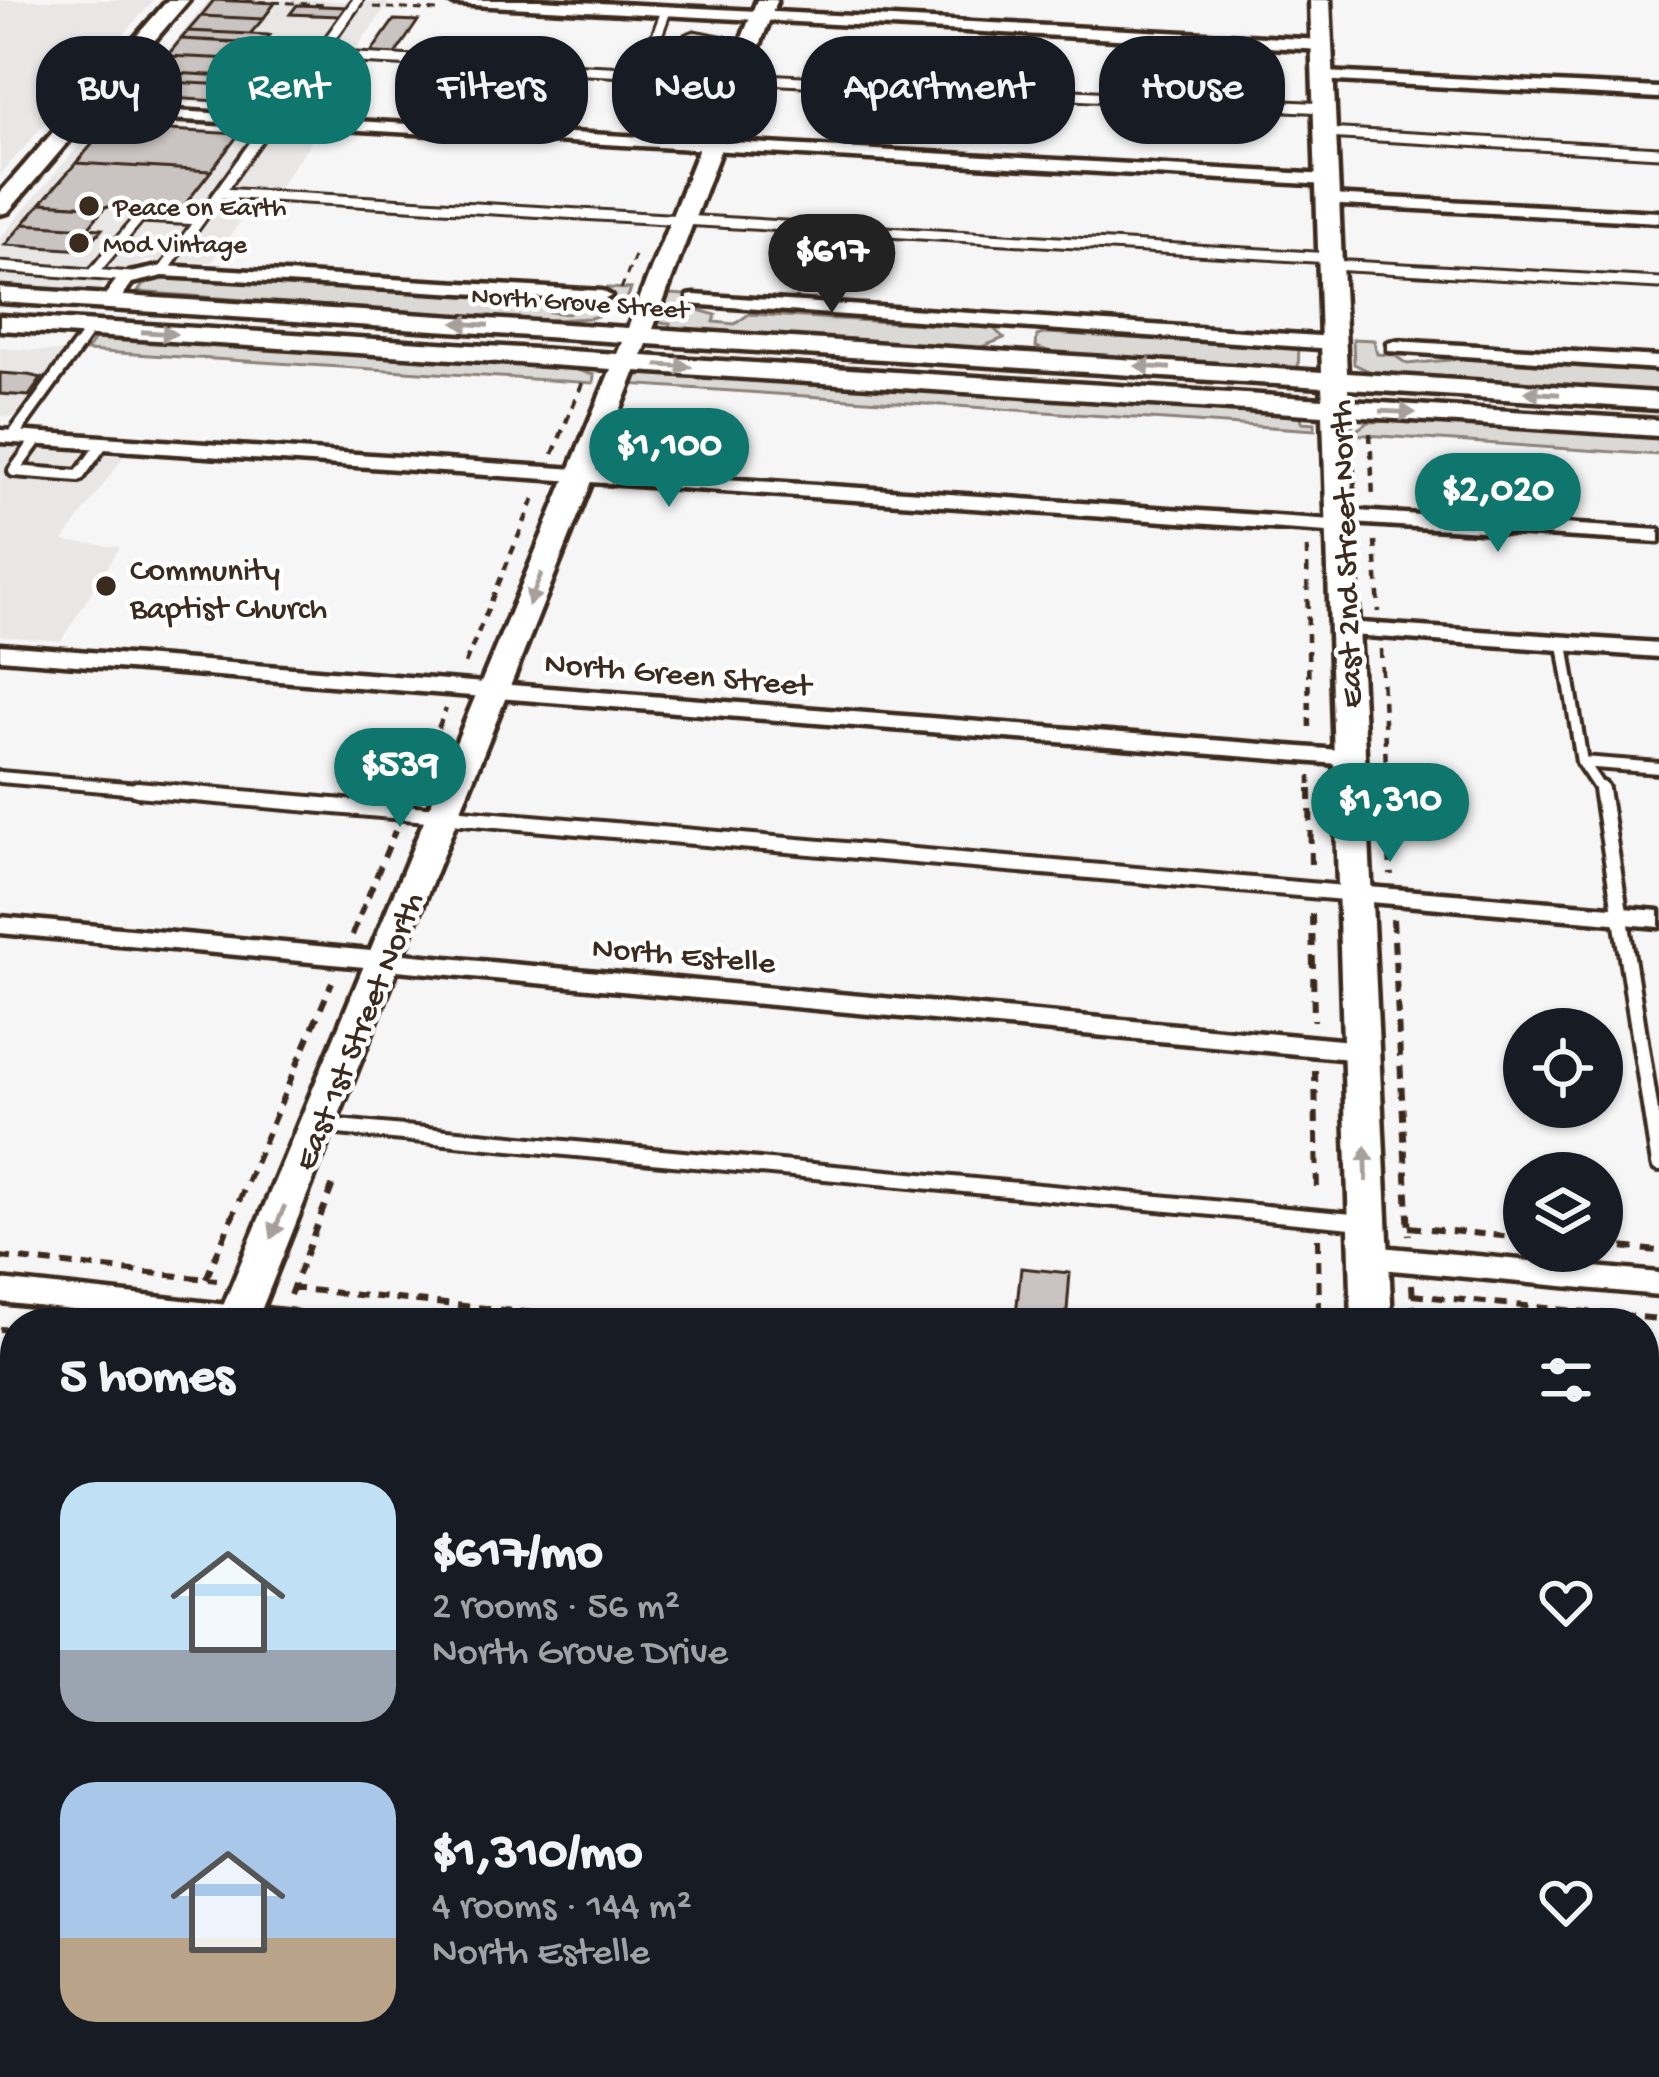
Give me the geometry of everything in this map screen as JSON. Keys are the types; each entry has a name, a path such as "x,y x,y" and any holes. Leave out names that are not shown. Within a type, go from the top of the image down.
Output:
{"street":[{"path":"148,36 178,0"},
{"path":"454,0 666,11 764,8 1322,45"},
{"name":"East 2nd Street North","path":"1320,0 1372,1308"},
{"name":"East 1st Street North","path":"753,36 764,8"},
{"path":"1324,77 1659,93"},
{"path":"371,126 711,145 1659,218"},
{"path":"0,207 55,144"},
{"name":"East 1st Street North","path":"243,1308 711,145"},
{"path":"109,302 135,275 163,271 602,296"},
{"name":"North Grove Street","path":"0,295 538,328 632,349 1336,393 1659,401"},
{"path":"538,328 594,323 650,298"},
{"path":"694,300 1334,343"},
{"name":"North Grove Street","path":"0,322 632,349 1011,358 1659,428"},
{"path":"1011,358 1018,322"},
{"path":"1394,347 1659,363"},
{"path":"6,436 580,476 1341,522 1659,536"},
{"path":"1346,629 1659,650"},
{"name":"North Green Street","path":"0,652 1351,758"},
{"path":"1356,894 1659,919"},
{"name":"North Estelle","path":"0,925 1362,1051"},
{"path":"1370,1257 1659,1284"},
{"path":"0,1292 136,1308"}],"lane":[{"path":"332,36 358,0"},
{"path":"657,36 666,11"},
{"path":"371,59 612,71"},
{"path":"777,80 1326,120 1659,152"},
{"path":"163,271 255,144"},
{"path":"220,193 1659,283"},
{"path":"93,274 140,217 200,220"},
{"path":"0,267 135,275"},
{"path":"6,436 91,328"},
{"path":"37,439 14,471 79,476 103,443"},
{"path":"1563,644 1582,762 1601,786 1619,916 1653,1088 1659,1164"},
{"path":"1582,762 1659,768"},
{"path":"0,777 1356,894"},
{"path":"317,1124 1368,1223"}],"path":[{"path":"461,673 584,374"},
{"path":"200,1293 339,966"},
{"path":"1409,1227 1503,1236"},
{"path":"1623,1247 1659,1251"},
{"path":"0,1257 486,1308"},
{"path":"1412,1295 1546,1308"}],"shaded area":[{"path":"0,0 154,0 122,36 36,36 36,134 0,175"},
{"path":"209,0 389,3 365,36 206,36 206,104 182,102 180,36"},
{"path":"182,128 206,129 206,144 309,144 271,198 256,198 212,262 145,261 95,291 0,285 0,238 80,144 182,144"},
{"path":"160,278 539,300 548,303 549,312 568,314 582,304 601,302 607,288 631,289 624,306 591,318 531,321 138,292 145,282"},
{"path":"668,294 703,296 698,310 716,315 714,322 735,324 749,314 993,328 1004,338 977,349 668,330 670,323 657,322"},
{"path":"1037,336 1299,348 1298,369 1056,354 1036,347"},
{"path":"95,339 574,369 594,375 593,383 86,351"},
{"path":"1353,339 1374,340 1377,354 1394,355 1407,364 1460,359 1659,372 1659,395 1380,376 1354,364"},
{"path":"0,348 64,352 14,417 0,416"},
{"path":"656,373 1301,415 1302,422 1315,423 1315,430 626,384 632,376"},
{"path":"1368,422 1659,437 1659,455 1351,434"},
{"path":"0,447 124,456 63,541 120,547 61,641 0,636"}],"building":[{"path":"214,0 275,3 263,19 201,16"},
{"path":"297,5 346,7 339,16 290,14"},
{"path":"201,16 263,19 250,34 188,31"},
{"path":"394,20 418,21 408,36 395,36 394,56 371,53"},
{"path":"694,30 725,36 683,36"},
{"path":"188,31 270,35 206,36 206,40 182,38"},
{"path":"182,39 206,41 206,58 182,57"},
{"path":"182,57 206,58 206,75 182,74"},
{"path":"182,73 206,75 206,84 182,83"},
{"path":"182,83 206,84 206,100 182,99"},
{"path":"182,131 206,132 206,144 231,144 211,171 76,163 92,144 182,144"},
{"path":"76,163 211,171 180,211 41,203"},
{"path":"41,203 105,207 88,228 23,224"},
{"path":"23,224 102,229 84,250 5,245"},
{"path":"0,373 42,378 29,396 0,394"},
{"path":"1021,1268 1070,1273 1067,1308 1017,1308"}],"place":[{"name":"Peace on Earth","path":"89,206"},
{"name":"Mod Vintage","path":"79,243"},
{"name":"Community Baptist Church","path":"106,586"}]}
